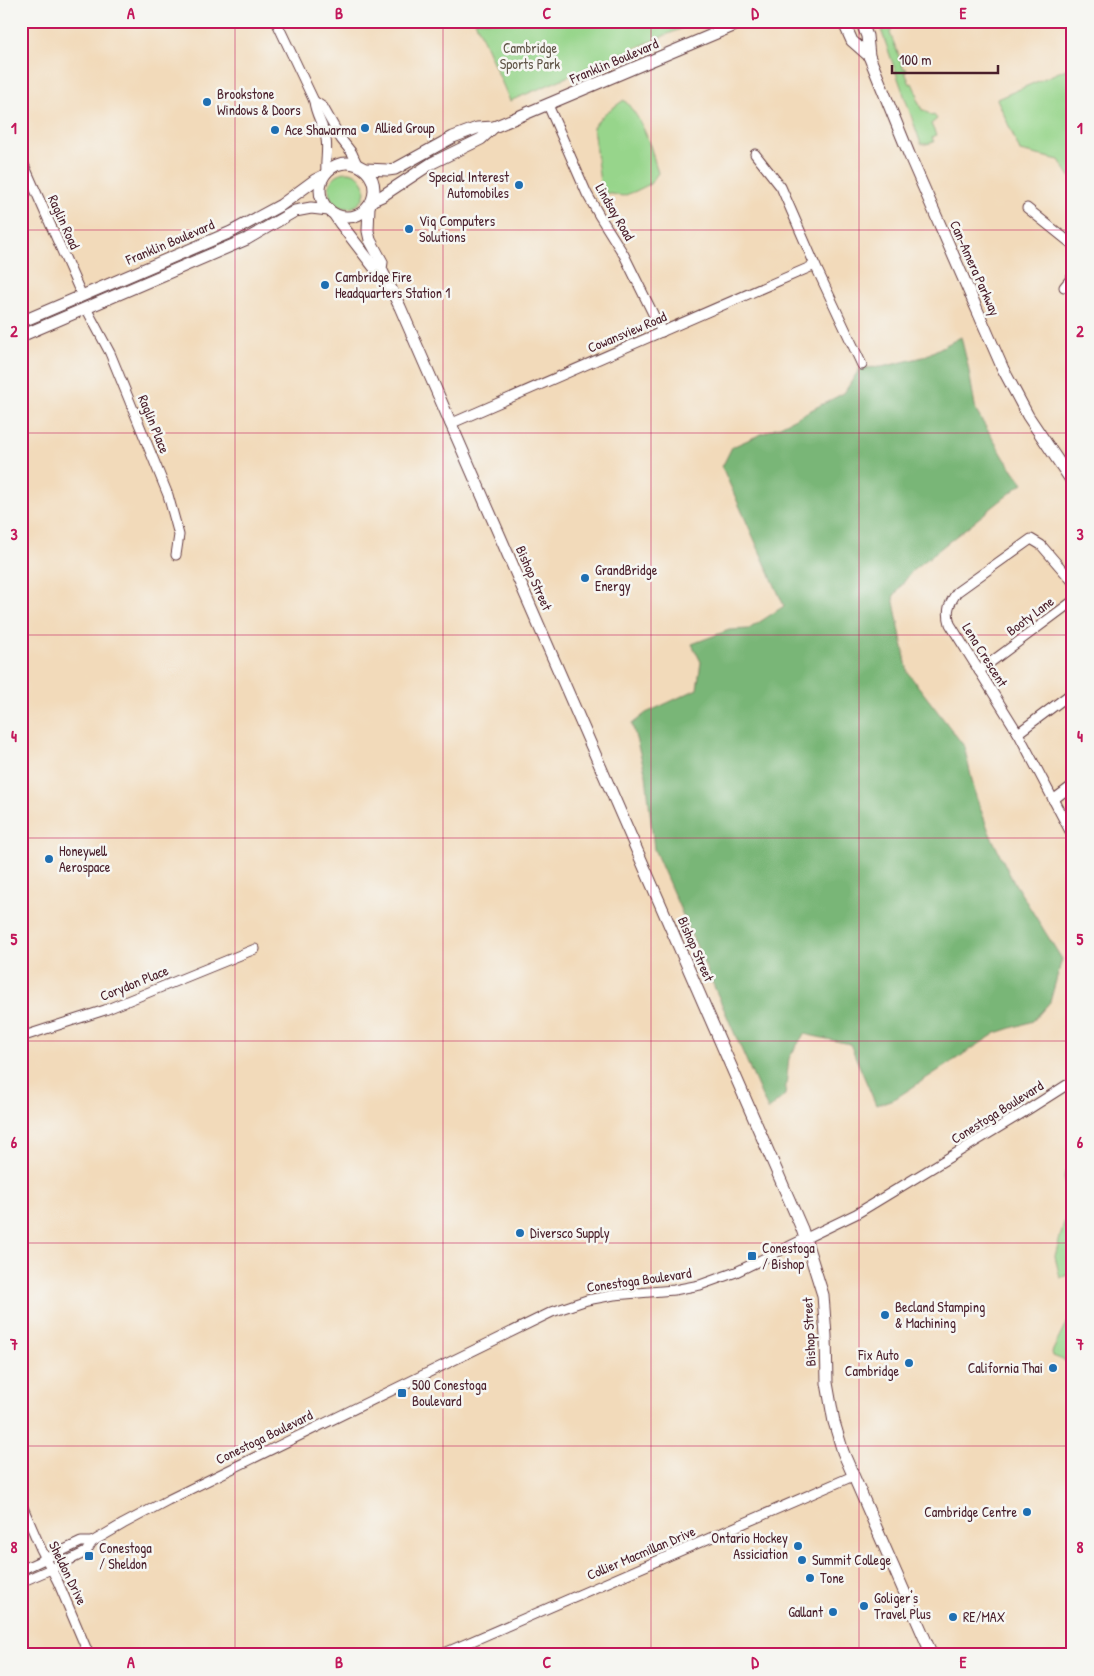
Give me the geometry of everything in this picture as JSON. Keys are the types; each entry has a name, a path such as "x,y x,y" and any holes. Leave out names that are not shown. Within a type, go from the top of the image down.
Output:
{"main road":[{"name":"Franklin Boulevard","path":"361,166 388,170 395,169 453,137 476,128 494,127 745,21"},
{"name":"Can-Amera Parkway","path":"843,21 852,40 868,56"},
{"name":"Can-Amera Parkway","path":"861,21 867,36 868,56 1003,369 1028,416 1073,483"},
{"path":"867,21 867,36"},
{"name":"Franklin Boulevard","path":"371,203 432,162 480,140 494,127"},
{"path":"346,162 361,166 370,175 374,183 371,203 362,213 353,216 344,217 332,212 323,203 320,194 320,185 325,174 335,165 341,163 346,162"},
{"name":"Franklin Boulevard","path":"21,322 248,224 325,174"},
{"name":"Bishop Street","path":"371,203 368,234 382,262 381,269 400,307 805,1238 823,1295 827,1384 837,1434 853,1476 932,1655"},
{"name":"Franklin Boulevard","path":"21,336 247,239 294,211 310,208 332,212"},
{"name":"Bishop Street","path":"332,212 374,267 381,269"}],"street":[{"path":"276,21 314,101 315,112 326,137 325,174"},
{"path":"314,101 323,108 338,134 361,166"},
{"name":"Lindsay Road","path":"548,105 587,194 624,255 662,332"},
{"path":"755,154 782,187 815,266 862,365"},
{"name":"Raglin Road","path":"21,158 82,296"},
{"path":"1027,208 1073,245"},
{"name":"Cowansview Road","path":"450,424 815,266"},
{"path":"1064,287 1073,276"},
{"name":"Raglin Place","path":"86,308 110,353 168,495 179,535 176,554"},
{"name":"Lena Crescent","path":"1073,582 1041,545 1031,539 957,592 948,604 950,624 1018,733 1073,837"},
{"name":"Booty Lane","path":"979,670 1073,600"},
{"path":"1018,733 1073,692"},
{"path":"1053,800 1073,785"},
{"name":"Corydon Place","path":"21,1036 105,1010 255,949"},
{"name":"Conestoga Boulevard","path":"21,1582 86,1552 92,1542 168,1500 552,1312 596,1298 700,1286 736,1272 856,1214 1073,1081"},
{"name":"Collier Macmillan Drive","path":"440,1655 853,1476"},
{"name":"Sheldon Drive","path":"21,1503 89,1655"},
{"name":"Conestoga Boulevard","path":"21,1570 81,1542 92,1542"}],"green space":[{"name":"Cambridge Sports Park","path":"475,21 699,21 510,101"},
{"path":"878,21 893,21 890,33 904,69 906,68 907,71 905,72 910,84 912,83 922,110 932,116 934,115 937,119 931,124 936,135 932,138 934,142 921,144"},
{"path":"1073,66 1073,181 1059,160 1020,151 997,99"},
{"path":"624,100 642,125 658,173 650,184 623,196 606,193 600,183 593,127 604,114"},
{"path":"347,172 360,177 365,190 360,203 347,208 334,203 329,190 334,177"},
{"path":"961,337 976,411 1005,459 1023,483 912,571 893,597 908,673 964,746 976,797 990,834 1012,879 1062,959 1050,1002 1033,1021 996,1033 896,1098 876,1105 850,1044 804,1034 789,1058 785,1095 768,1110 654,849 646,775 632,724 646,713 697,689 701,662 692,644 729,630 749,629 784,606 722,467 732,447 782,425 844,393 860,368 882,367 923,357"},
{"path":"1073,1168 1073,1180 1070,1187 1073,1188 1073,1191 1069,1191 1071,1276 1067,1275 1060,1278 1055,1256 1068,1208 1068,1193 1064,1178 1065,1172"},
{"path":"1068,1322 1073,1324 1073,1357 1068,1362 1053,1356 1052,1352"}],"place":[{"name":"Brookstone Windows & Doors","path":"207,102"},
{"name":"Allied Group","path":"365,128"},
{"name":"Ace Shawarma","path":"275,130"},
{"name":"Special Interest Automobiles","path":"519,185"},
{"name":"Vig Computers Solutions","path":"409,229"},
{"name":"Cambridge Fire Headquarters Station 1","path":"325,285"},
{"name":"GrandBridge Energy","path":"585,578"},
{"name":"Honeywell Aerospace","path":"49,859"},
{"name":"Diversco Supply","path":"520,1233"},
{"name":"Conestoga / Bishop","path":"752,1256"},
{"name":"Becland Stamping & Machining","path":"885,1315"},
{"name":"Fix Auto Cambridge","path":"909,1363"},
{"name":"California Thai","path":"1053,1368"},
{"name":"500 Conestoga Boulevard","path":"402,1393"},
{"name":"Cambridge Centre","path":"1027,1512"},
{"name":"Ontario Hockey Assiciation","path":"798,1546"},
{"name":"Conestoga / Sheldon","path":"89,1556"},
{"name":"Summit College","path":"802,1560"},
{"name":"Tone","path":"810,1578"},
{"name":"Goliger's Travel Plus","path":"864,1606"},
{"name":"Gallant","path":"833,1612"},
{"name":"RE/MAX","path":"953,1617"}]}
